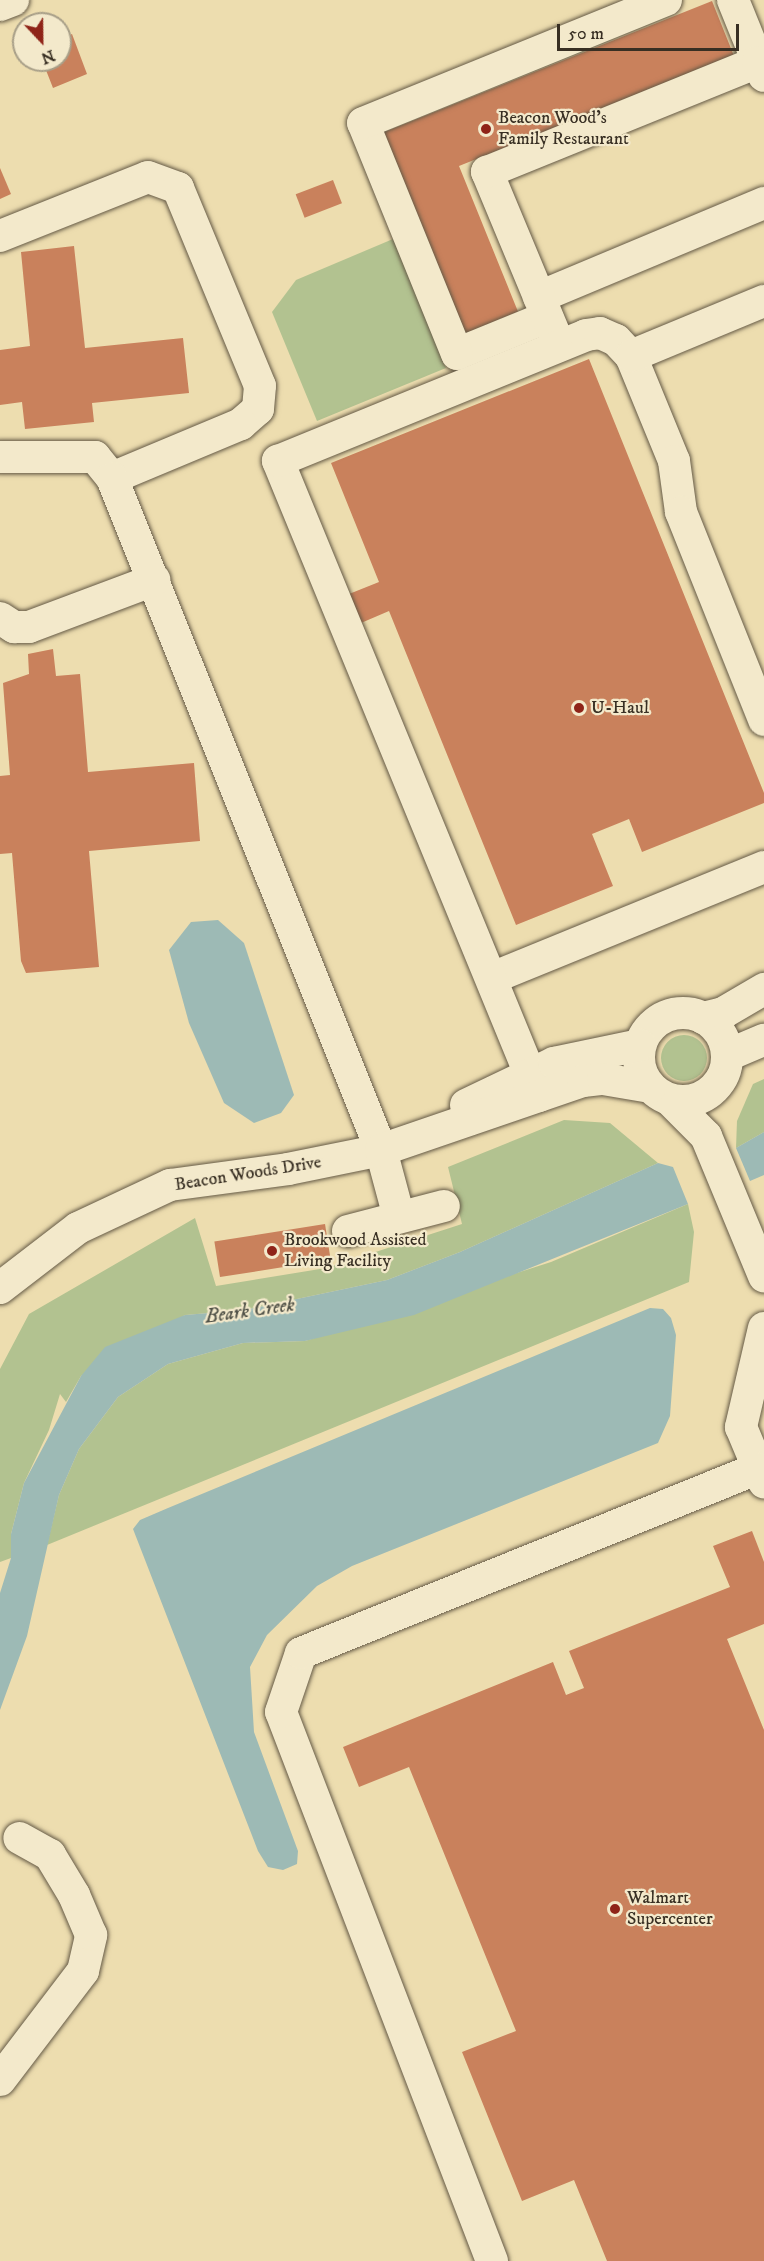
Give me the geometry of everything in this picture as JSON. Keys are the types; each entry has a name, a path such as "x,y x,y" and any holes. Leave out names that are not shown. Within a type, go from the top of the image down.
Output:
{"street":[{"path":"0,5 13,0"},
{"path":"666,0 363,123 457,354 543,307 764,203"},
{"path":"560,345 487,172 761,69 736,1"},
{"path":"0,236 148,177 178,188 260,386 258,409 241,424 112,478"},
{"path":"631,356 764,301"},
{"path":"535,1085 278,461 560,345 600,333 615,340 631,356 674,461 681,512 764,720"},
{"path":"0,457 95,457 112,478 381,1150 399,1217"},
{"path":"0,618 14,627 29,627 154,580"},
{"path":"492,978 764,867"},
{"path":"703,1018 723,1013 764,989"},
{"path":"705,1136 711,1092 723,1075 728,1055 718,1029 703,1018 681,1013 668,1016 646,1032 640,1045 640,1072 705,1136 764,1276"},
{"path":"728,1055 764,1040"},
{"name":"Beacon Woods Drive","path":"0,1288 78,1228 170,1185 288,1169 381,1150 535,1085 602,1050 640,1045"},
{"name":"Beacon Woods Drive","path":"535,1085 603,1079 692,1101 711,1092"},
{"path":"348,1231 444,1206"},
{"path":"492,2261 281,1712 301,1653 761,1475 741,1427 764,1328"},
{"path":"0,2079 83,1971 91,1935 74,1895 50,1855 19,1838"}],"green space":[{"path":"393,239 446,368 317,421 272,312 296,280"},
{"path":"684,1035 693,1036 701,1041 706,1049 706,1067 701,1075 693,1080 684,1081 675,1080 667,1075 662,1067 661,1058 662,1049 667,1041 675,1036"},
{"path":"764,1079 764,1132 736,1148 737,1121 753,1084"},
{"path":"564,1120 610,1123 658,1163 460,1252 387,1280 244,1310 185,1315 81,1376 66,1402 60,1394 49,1430 24,1483 11,1534 11,1558 0,1562 0,1369 29,1314 195,1218 216,1286 326,1268 462,1224 448,1167"},
{"path":"688,1204 694,1232 689,1282 47,1545 59,1495 79,1449 118,1397 168,1364 243,1343 305,1341 551,1262"}],"water":[{"path":"218,920 244,943 294,1095 281,1113 254,1123 224,1103 189,1023 169,950 191,922"},
{"path":"764,1132 764,1175 750,1181 736,1148"},
{"name":"Beark Creek","path":"658,1163 673,1167 688,1204 414,1315 305,1341 243,1343 168,1364 118,1397 79,1449 59,1495 27,1636 0,1710 0,1593 11,1558 11,1534 24,1483 81,1376 105,1347 185,1315 244,1310 387,1280 460,1252"},
{"path":"650,1308 663,1309 671,1318 676,1335 670,1416 658,1443 352,1566 317,1586 267,1635 250,1667 254,1732 298,1851 297,1864 283,1870 268,1867 258,1851 133,1529 140,1520 168,1508"}],"building":[{"path":"712,1 734,56 459,166 521,319 466,341 382,133"},
{"path":"72,34 87,74 53,88 47,72 72,72"},
{"path":"0,168 11,194 0,199"},
{"path":"333,180 342,203 305,218 296,194"},
{"path":"74,246 85,348 183,338 189,393 92,403 94,422 25,429 22,402 0,405 0,350 30,346 21,252"},
{"name":"U-Haul","path":"589,359 764,793 764,803 642,852 629,819 592,834 613,886 516,925 389,611 361,623 349,594 379,582 331,463"},
{"path":"53,649 56,676 80,674 88,772 194,763 200,841 89,851 99,967 26,973 21,961 12,853 0,854 0,776 10,775 3,683 29,674 28,654"},
{"name":"Brookwood Assisted Living Facility","path":"325,1224 331,1260 220,1277 214,1242"},
{"name":"Walmart Supercenter","path":"752,1531 764,1562 764,1624 727,1639 764,1730 764,2261 607,2261 574,2180 522,2201 462,2052 516,2031 409,1767 359,1787 343,1747 553,1662 566,1695 584,1688 569,1651 730,1587 713,1546"}],"place":[{"name":"Beacon Wood's Family Restaurant","path":"486,129"},
{"name":"U-Haul","path":"579,708"},
{"name":"Brookwood Assisted Living Facility","path":"272,1251"},
{"name":"Walmart Supercenter","path":"615,1909"}]}
